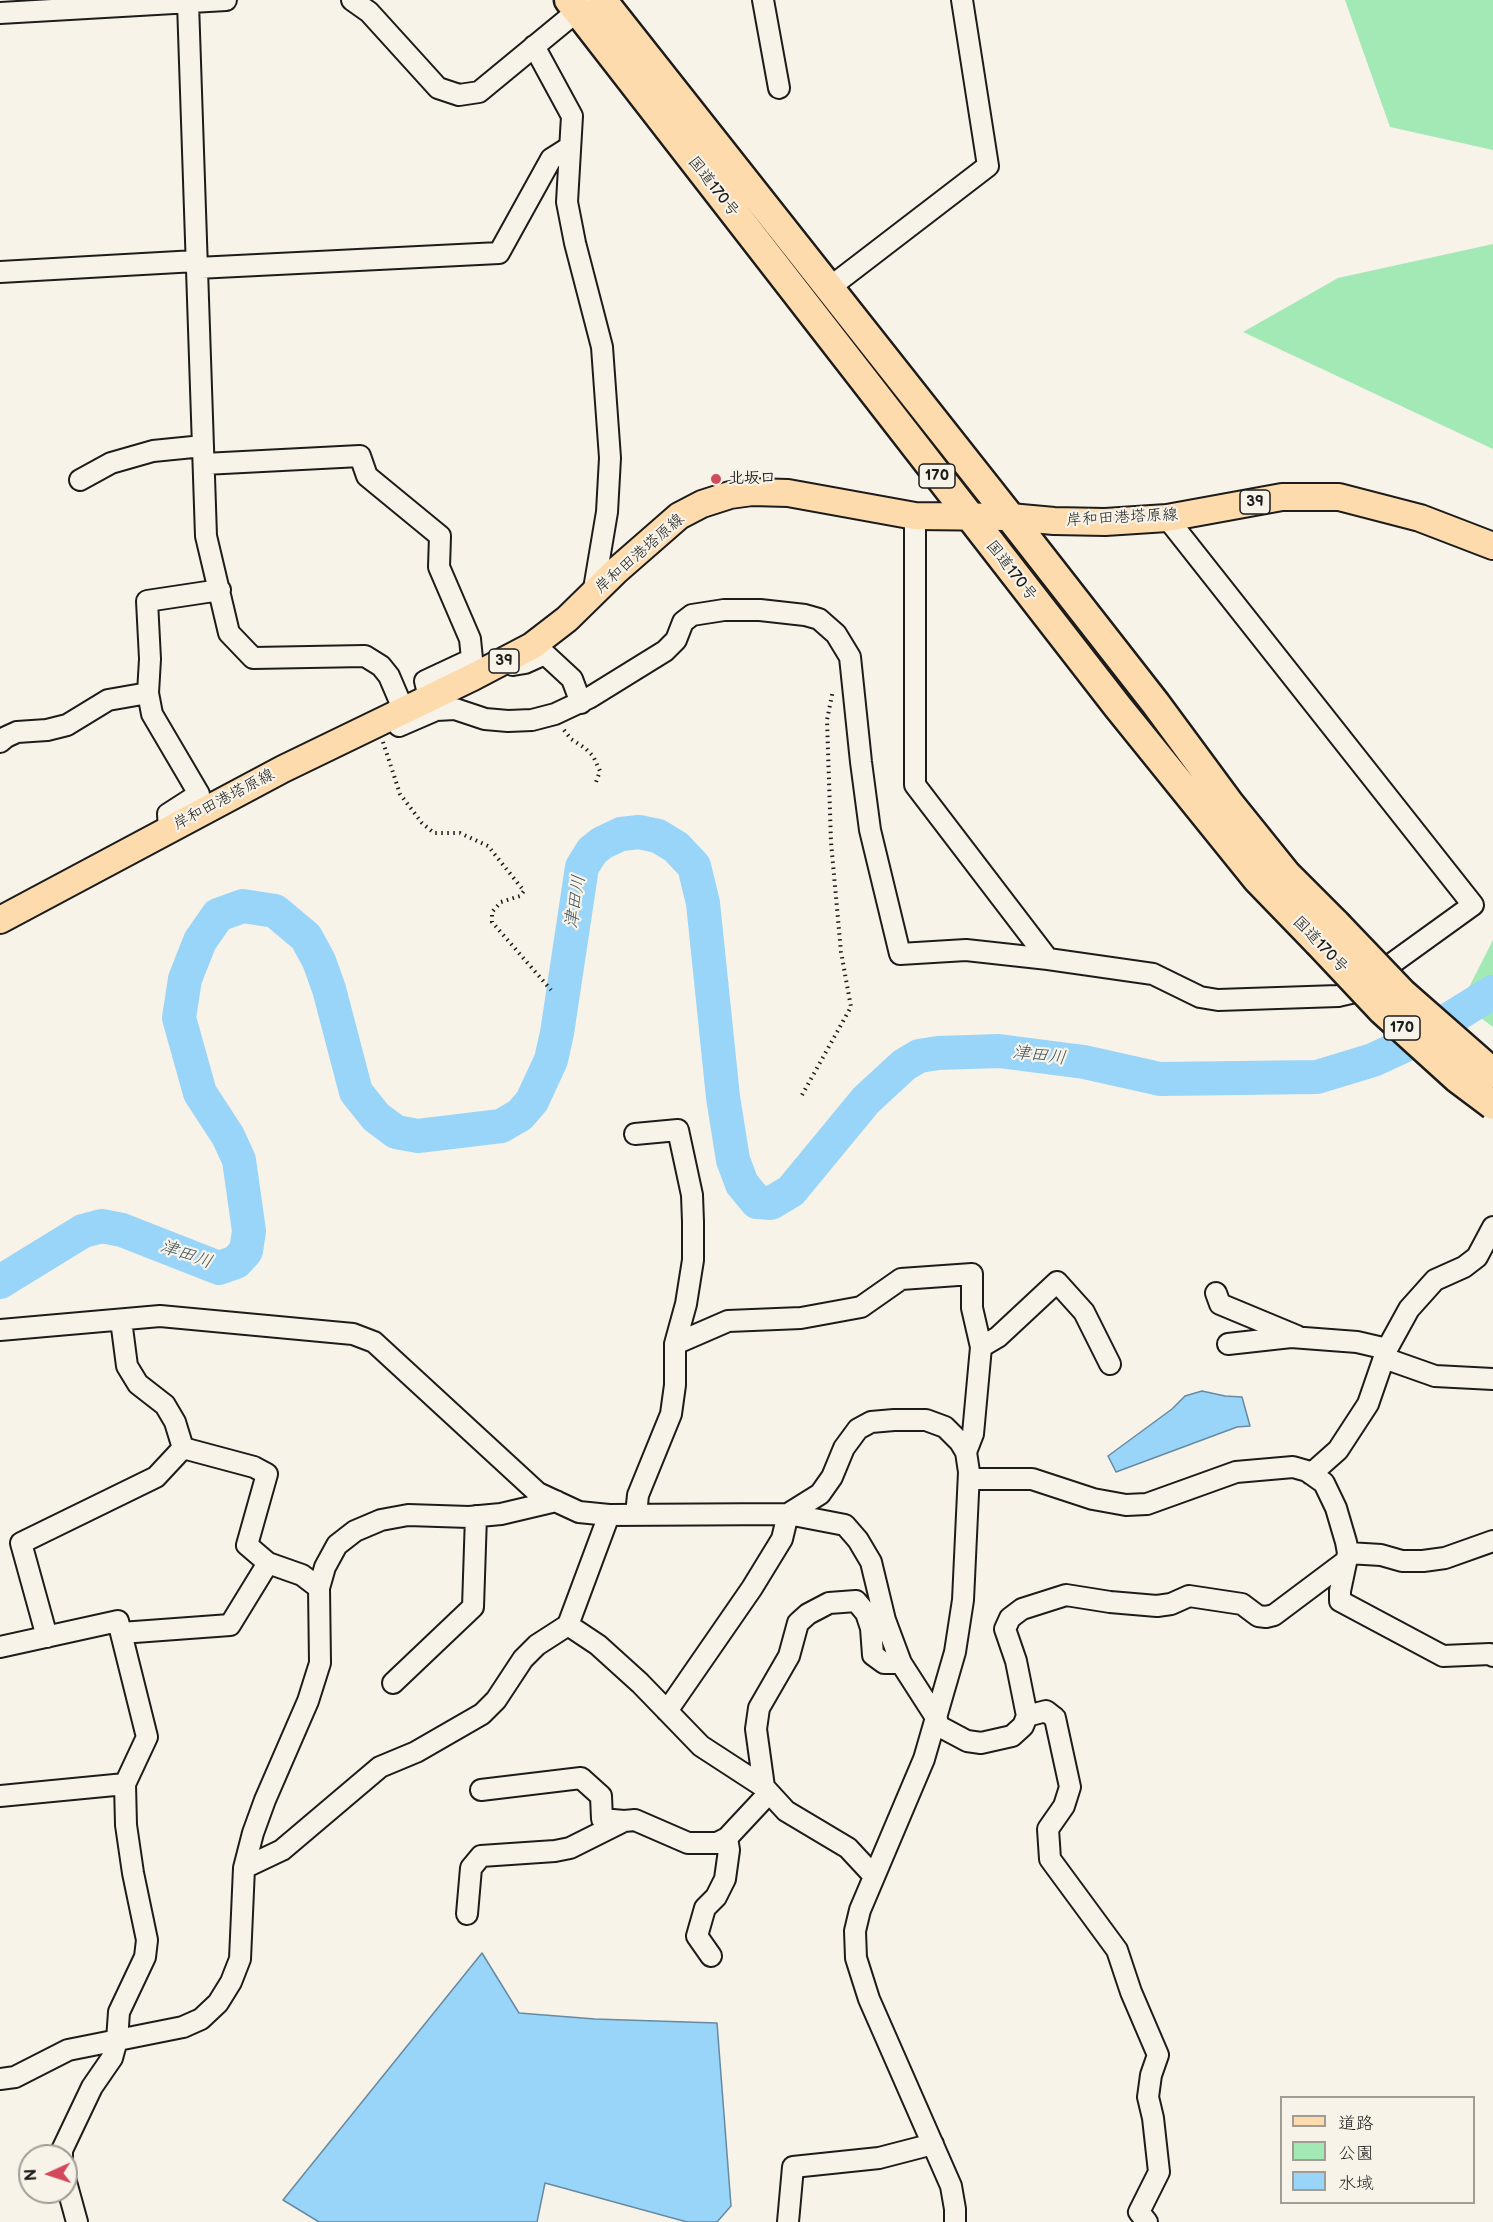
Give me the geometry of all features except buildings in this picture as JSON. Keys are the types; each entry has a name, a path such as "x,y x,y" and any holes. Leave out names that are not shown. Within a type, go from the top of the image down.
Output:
{"highway":[{"name":"国道170号","path":"585,3 829,288 1156,704 1229,803 1287,875 1382,1010 1457,1078 1493,1105"},
{"name":"国道170号","path":"585,3 969,518 1257,879 1402,993 1493,1073"}],"main road":[{"name":"岸和田港塔原線","path":"0,920 283,768 374,728 503,662 532,645 567,619 624,564 679,516 702,504 730,495 752,492 788,493 915,516 1010,517 1105,522 1167,518 1282,497 1339,498 1361,501 1420,518 1493,546"}],"street":[{"path":"0,13 226,0"},
{"path":"352,0 369,12 438,88 459,96 479,92 585,3"},
{"path":"762,0 779,88"},
{"path":"829,288 988,166 962,0"},
{"path":"188,3 207,536 229,633 253,658 365,656 381,666 389,676 404,711"},
{"path":"534,46 572,116 567,202 575,243 602,347 610,458 607,512 592,595"},
{"path":"0,272 499,253 551,159 570,147"},
{"path":"80,480 111,462 153,452 203,455 360,456 367,476 440,536 439,567 470,639 472,659 425,681 429,699"},
{"path":"915,516 915,785 1048,959"},
{"path":"374,728 386,731 436,710 454,709 485,719 508,721 532,720 555,714 581,703 665,651 676,640 683,622 692,615 724,610 760,610 805,615 819,619 836,634 850,657 870,830 900,954 966,950 1153,974 1200,997 1218,1000 1338,996 1351,993 1473,905 1167,518"},
{"path":"169,829 168,814 199,795 152,714 148,693 150,659 147,601 220,590"},
{"path":"503,662 514,665 525,663 545,654 572,679 581,703"},
{"path":"2,736 67,725 108,700 148,693"},
{"path":"635,1134 678,1130 692,1195 693,1260 686,1304 675,1344 675,1385 671,1414 638,1495 636,1515"},
{"path":"1311,1474 1338,1450 1368,1404 1386,1353 1409,1309 1435,1280 1464,1267 1477,1257 1493,1227"},
{"path":"675,1344 728,1321 801,1318 861,1307 901,1279 972,1274 972,1308 981,1347 973,1434 966,1452"},
{"path":"981,1347 998,1337 1057,1282 1084,1312 1110,1364"},
{"path":"1216,1293 1220,1304 1302,1338"},
{"path":"0,1330 160,1316 353,1334 374,1342 538,1492 579,1512 609,1515 788,1514 844,1525 858,1540 871,1562 885,1620 901,1663 936,1721 967,1741 981,1743 1012,1736 1023,1726 1027,1716 1016,1661 1005,1629 1010,1618 1022,1609 1065,1595 1157,1606 1171,1604 1190,1596 1242,1604 1258,1616 1266,1617 1275,1615 1347,1557 1382,1555 1402,1561 1423,1561 1445,1558 1493,1541"},
{"path":"121,1320 127,1366 138,1384 165,1405 176,1422 183,1448"},
{"path":"1228,1344 1291,1337 1357,1342 1435,1376 1493,1379"},
{"path":"667,1711 770,1559 782,1539 788,1514 820,1494 832,1477 844,1448 858,1429 871,1422 926,1420 945,1427 960,1442 966,1452 969,1479 963,1600 955,1652 924,1759 860,1910 855,1931 856,1958 869,1999 951,2186 955,2222"},
{"path":"183,1448 254,1467 267,1474 247,1545 268,1563 302,1575 319,1588"},
{"path":"47,1637 21,1543 156,1477 183,1448"},
{"path":"969,1479 1032,1479 1093,1499 1126,1505 1147,1504 1236,1472 1293,1467 1311,1474 1324,1483 1336,1508 1347,1557 1340,1601 1443,1656 1490,1654 1493,1656"},
{"path":"0,2079 15,2077 68,2050 183,2027 201,2019 218,2003 231,1982 240,1959 244,1868 261,1811 308,1701 320,1663 319,1588 324,1567 337,1545 355,1531 381,1520 408,1515 501,1514 556,1501"},
{"path":"244,1868 282,1850 380,1767 416,1752 482,1714 496,1700 523,1659 537,1645 568,1625 609,1515"},
{"path":"393,1683 473,1607 476,1516"},
{"path":"121,1633 230,1625 268,1563"},
{"path":"481,1790 581,1778 601,1796 602,1819 635,1820 688,1843 717,1843 727,1838 766,1790 756,1729 759,1708 789,1656 798,1623 808,1614 829,1603 856,1601 866,1613 871,1628 873,1655 884,1663 901,1663"},
{"path":"0,1647 118,1621 147,1737 125,1784 126,1825 133,1874 147,1940 145,1957 119,2012 117,2040 112,2058 92,2087 65,2144"},
{"path":"568,1625 598,1645 701,1746 766,1790 786,1811 848,1848 874,1876"},
{"path":"1027,1716 1046,1711 1055,1718 1070,1787 1064,1806 1048,1829 1050,1859 1117,1950 1131,1992 1158,2055 1151,2075 1148,2097 1154,2118 1158,2172 1139,2212 1148,2222"},
{"path":"0,1796 125,1784"},
{"path":"467,1914 471,1868 481,1856 570,1848 624,1821"},
{"path":"711,1956 697,1936 705,1908 716,1897 725,1879 729,1850 727,1838"},
{"path":"788,2222 794,2167 879,2158 933,2144"},
{"path":"72,2204 77,2222"}],"path":[{"path":"802,1095 851,1007 841,952 827,772 827,720 845,648"},
{"path":"555,714 571,739 593,756 600,771 595,785"},
{"path":"374,728 400,794 422,823 434,833 460,832 488,846 524,891 520,896 501,902 492,912 492,922 551,990"}],"green space":[{"path":"1345,0 1493,0 1493,150 1390,127"},
{"path":"1493,244 1493,449 1243,332 1338,278"},
{"path":"1493,940 1493,1027 1461,1003"}],"water":[{"path":"1202,1391 1242,1397 1250,1426 1237,1427 1116,1472 1108,1456 1172,1409 1185,1396"},
{"path":"482,1953 519,2013 595,2019 717,2023 731,2206 717,2222 687,2222 545,2183 537,2222 319,2222 283,2200"}],"waterway":[{"name":"津田川","path":"0,1282 83,1231 102,1226 122,1230 219,1268 236,1262 246,1251 249,1231 239,1160 228,1136 200,1093 179,1018 185,979 200,941 218,915 243,906 275,911 306,937 319,961 329,989 356,1092 376,1117 396,1132 418,1136 501,1126 520,1115 532,1101 551,1060 582,867 592,851 602,843 621,834 639,832 658,836 676,847 694,866 703,903 723,1097 733,1160 742,1184 757,1202 771,1203 791,1191 866,1100 904,1065 919,1056 938,1053 999,1051 1084,1062 1160,1079 1317,1077 1373,1060 1414,1041 1493,992"}],"place":[{"name":"北坂口","path":"716,479"}]}
